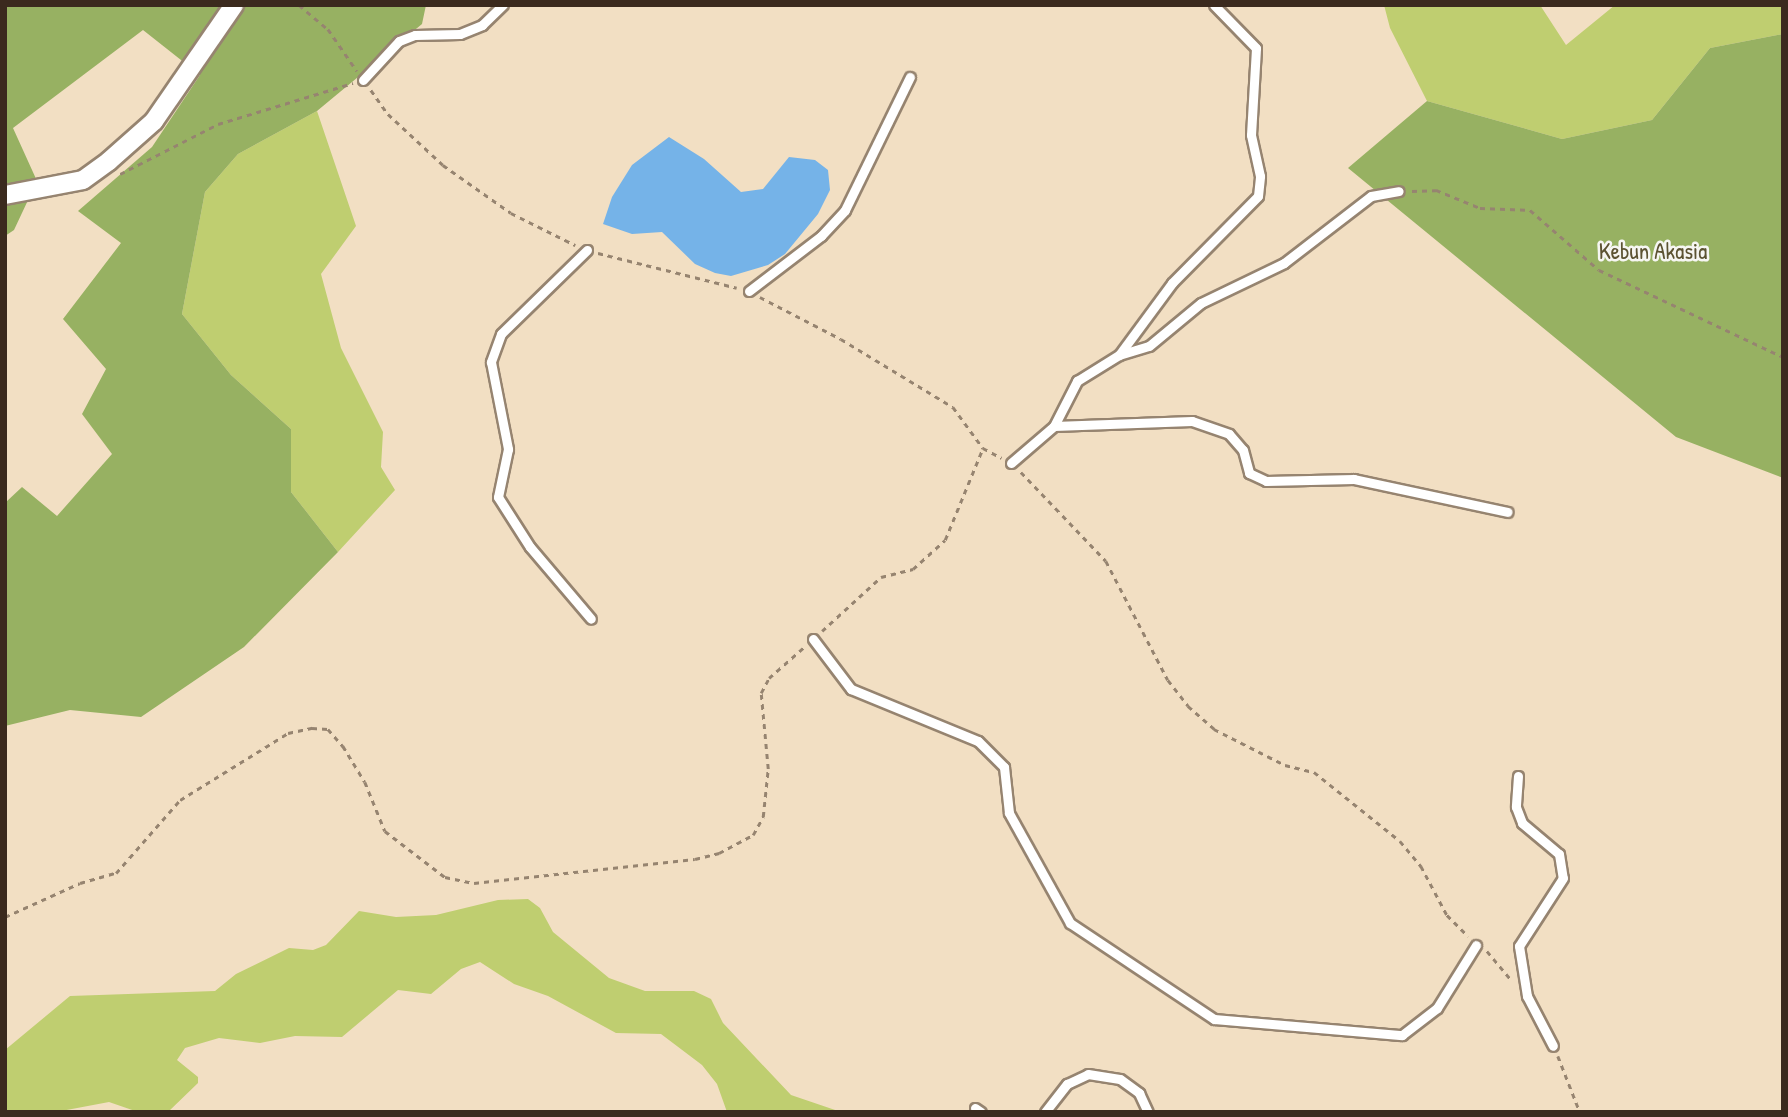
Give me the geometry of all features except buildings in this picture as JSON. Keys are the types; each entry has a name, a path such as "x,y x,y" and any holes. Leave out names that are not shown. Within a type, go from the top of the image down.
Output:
{"street":[{"path":"5,195 83,180 109,161 154,121 234,5"}],"lane":[{"path":"363,80 399,41 415,35 460,34 482,25 503,5"},
{"path":"1119,355 1172,283 1258,196 1260,176 1251,135 1255,121 1256,48 1214,5"},
{"path":"749,291 821,236 845,210 910,78"},
{"path":"1011,463 1054,426 1077,381 1119,355 1149,346 1201,303 1284,263 1371,196 1399,191"},
{"path":"587,250 501,334 491,362 508,449 498,497 530,547 591,618"},
{"path":"1054,426 1192,421 1229,434 1243,450 1250,474 1266,481 1354,479 1508,512"},
{"path":"813,639 851,690 978,741 1004,767 1009,813 1070,923 1213,1019 1402,1035 1437,1008 1476,945"},
{"path":"1518,776 1516,807 1522,823 1559,854 1563,878 1519,946 1527,996 1553,1046"},
{"path":"1045,1112 1067,1084 1088,1074 1120,1079 1139,1093 1149,1112"}],"path":[{"path":"299,5 328,29 388,114 443,166 511,213 587,250 749,291 841,339 953,407 983,448 1011,463 1105,561 1168,680 1188,706 1226,735 1285,765 1314,772 1400,841 1421,866 1447,915 1476,945 1493,954 1515,990"},
{"path":"114,175 218,124 363,80"},
{"path":"1399,191 1436,190 1480,208 1530,209 1599,270 1783,357"},
{"path":"5,917 80,883 116,873 180,800 288,733 312,728 328,729 343,746 365,782 385,831 445,877 474,883 719,853 753,835 763,817 768,769 761,693 769,678 881,578 914,569 945,540 983,448"},
{"path":"1553,1046 1580,1112"}],"green space":[{"path":"5,5 426,5 422,24 317,111 238,154 205,192 182,314 231,375 291,429 291,492 338,552 244,647 141,717 70,710 5,726 5,503 22,487 57,516 112,454 82,414 106,369 63,319 121,243 78,211 152,147 200,75 143,30 13,128 37,181 14,230 5,236"},
{"path":"1384,5 1540,5 1566,45 1615,5 1783,5 1783,34 1710,48 1652,120 1562,139 1427,101 1390,28"},
{"name":"Kebun Akasia","path":"1783,34 1783,478 1676,437 1348,168 1427,101 1562,139 1652,120 1710,48"},
{"path":"317,111 356,226 321,274 341,348 383,432 381,467 395,490 338,552 291,492 291,429 231,375 182,314 205,192 238,154"},
{"path":"528,899 540,908 553,932 609,978 645,991 694,991 711,999 723,1023 791,1095 841,1112 727,1112 717,1084 702,1065 661,1034 616,1033 548,996 514,984 480,962 461,969 431,994 398,990 342,1037 295,1036 260,1043 219,1038 185,1048 177,1060 198,1077 198,1083 168,1112 138,1112 109,1102 56,1112 5,1112 5,1050 70,996 215,991 236,974 289,948 313,950 326,945 359,911 396,917 436,915 498,900"}],"water":[{"path":"669,137 704,159 741,192 763,189 789,157 815,160 828,170 830,190 818,214 785,254 768,265 731,276 715,273 695,264 662,232 632,234 603,224 612,197 632,165"}]}
